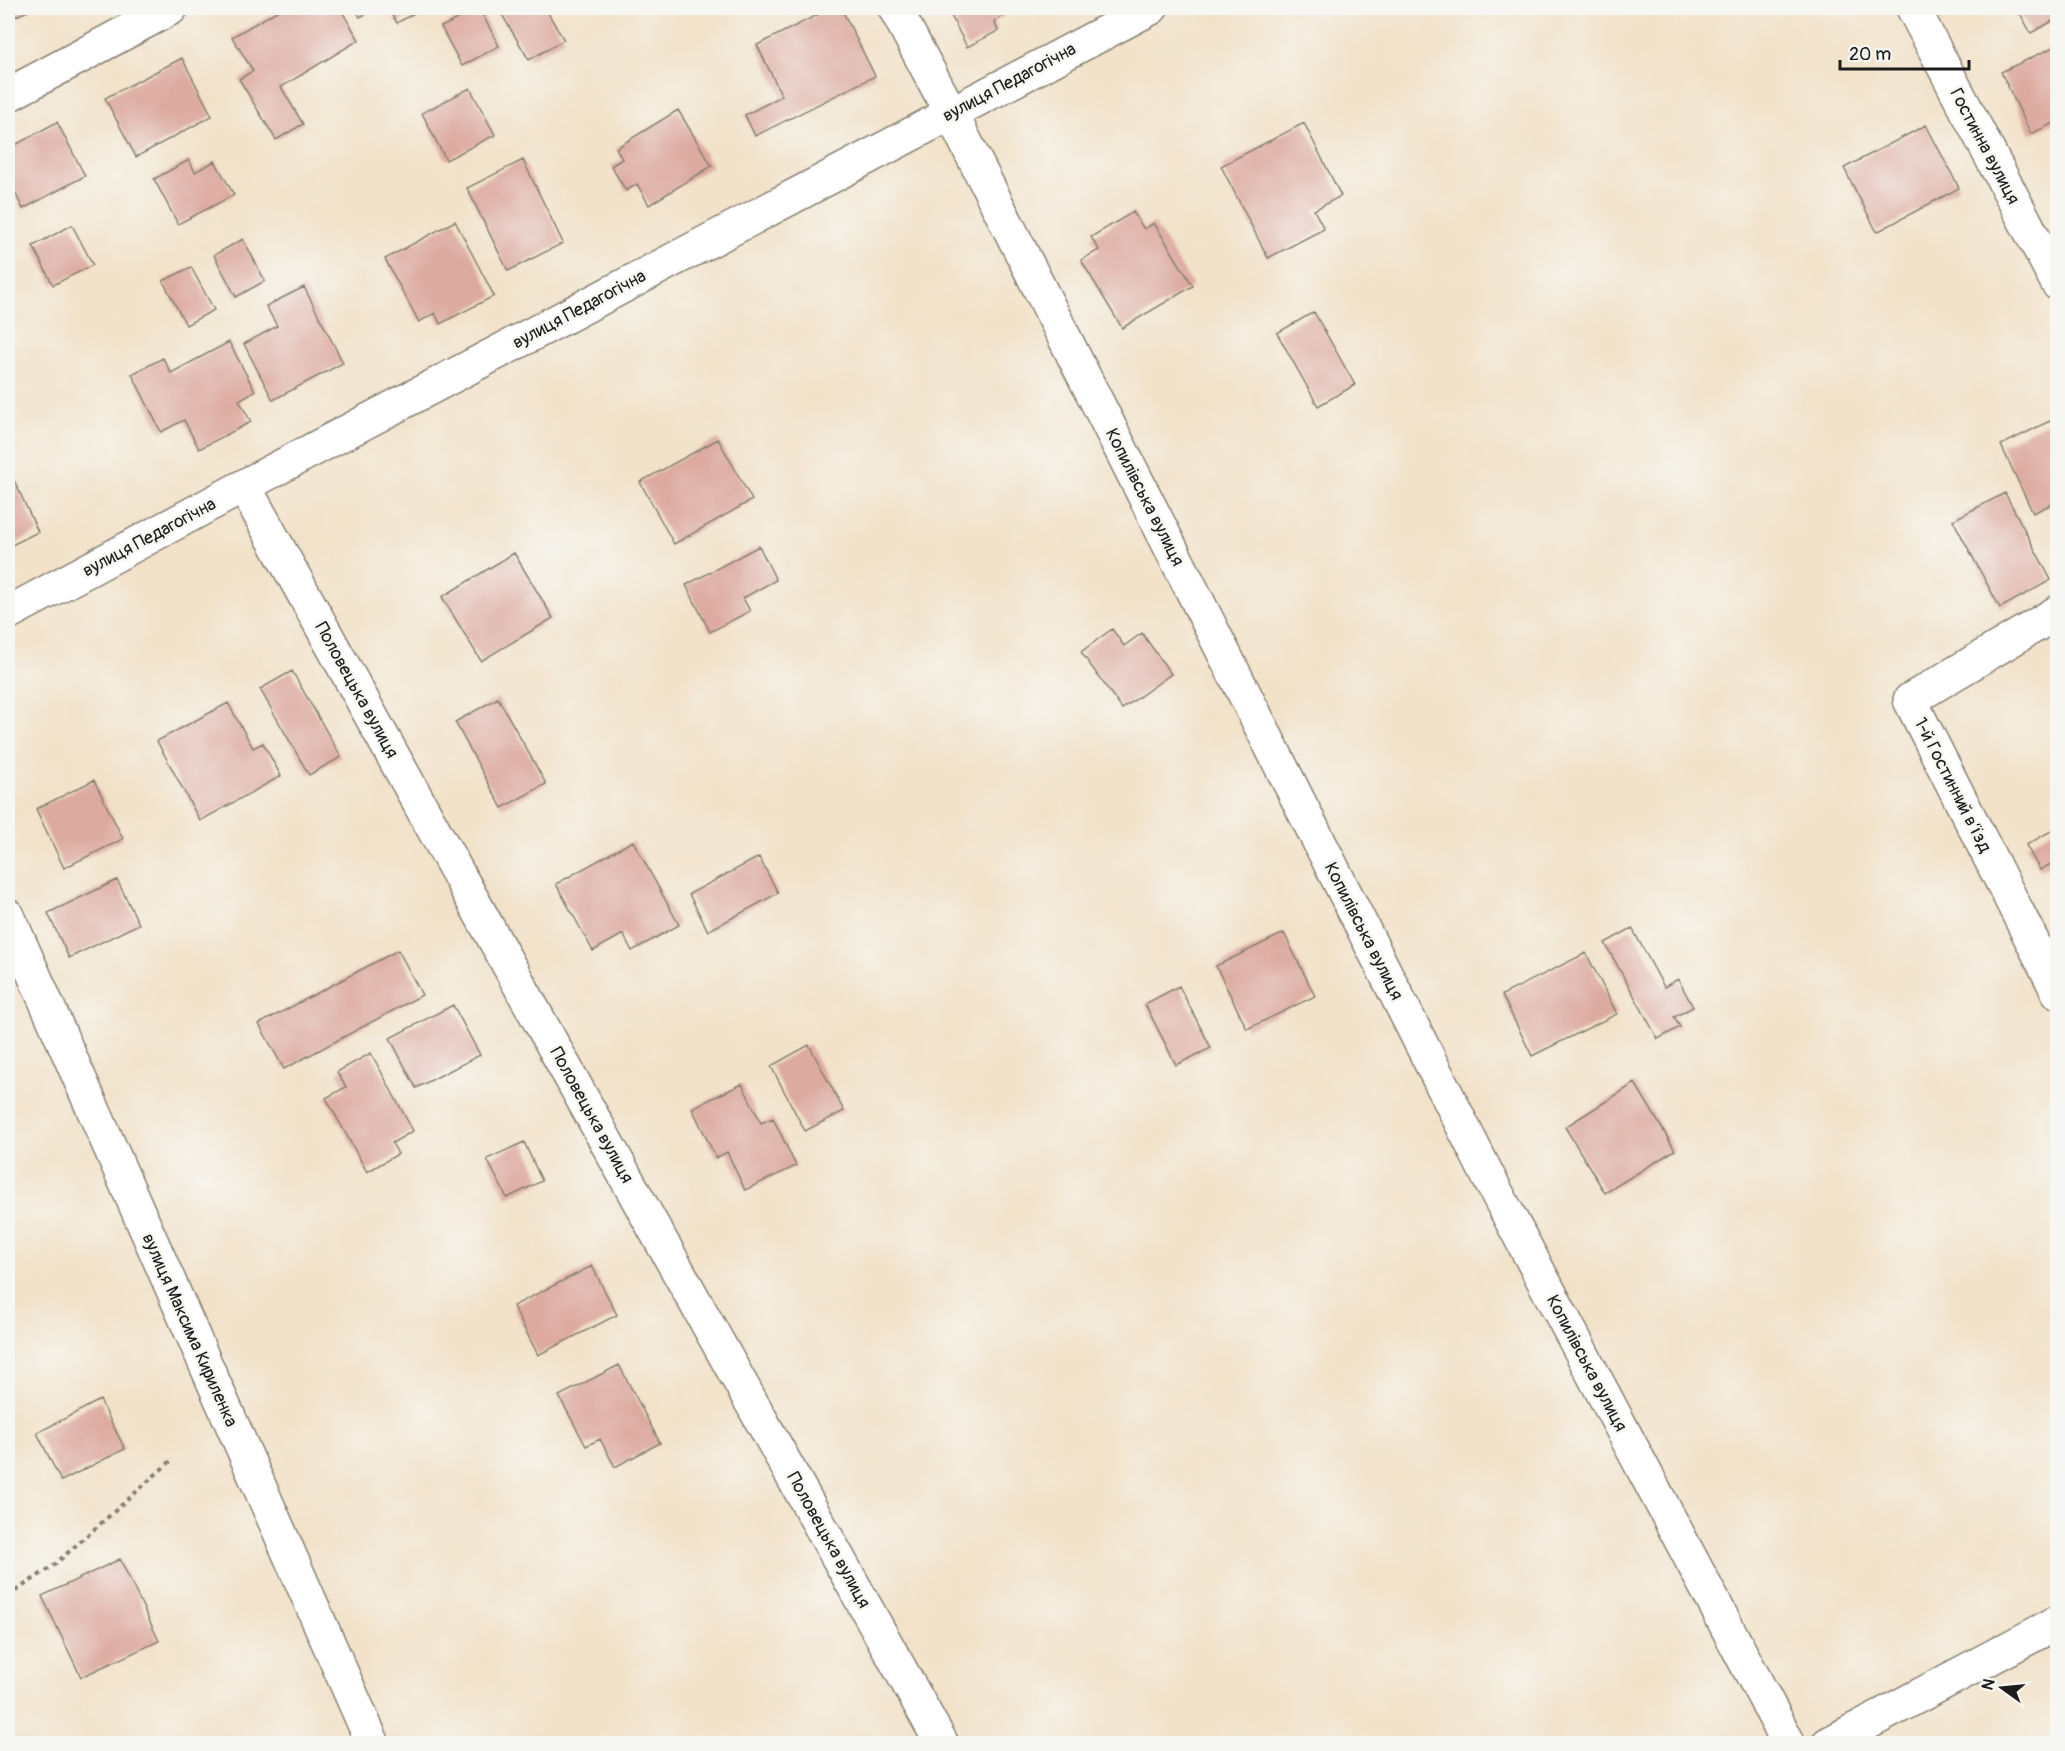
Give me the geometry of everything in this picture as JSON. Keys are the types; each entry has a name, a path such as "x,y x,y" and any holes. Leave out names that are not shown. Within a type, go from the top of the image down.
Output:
{"street":[{"path":"8,95 171,8"},
{"name":"Копилівська вулиця","path":"895,8 951,112 1490,1180 1789,1743"},
{"name":"вулиця Педагогічна","path":"8,613 244,486 1151,8"},
{"name":"Гостинна вулиця","path":"1913,8 2058,284"},
{"name":"Половецька вулиця","path":"244,486 942,1743"},
{"name":"1-й Гостинний вʼїзд","path":"2058,612 1910,699 2058,992"},
{"name":"вулиця Максима Кириленка","path":"8,916 373,1743"},
{"path":"1828,1743 2058,1622"}],"path":[{"path":"8,1596 54,1566 173,1459"}],"building":[{"path":"8,8 34,8 8,20"},
{"path":"282,8 340,8 359,40 281,87 303,124 276,140 239,79 253,71 232,37"},
{"path":"355,8 377,8 360,17"},
{"path":"388,8 423,8 397,23"},
{"path":"479,8 499,46 462,66 441,27"},
{"path":"511,8 545,8 564,40 529,60 501,13"},
{"path":"831,8 841,8 875,76 755,136 745,115 782,96 757,45"},
{"path":"947,8 1020,8 994,21 998,31 967,47"},
{"path":"2017,8 2058,8 2058,18 2031,33"},
{"path":"2058,45 2058,121 2031,134 2001,72"},
{"path":"182,58 212,116 136,157 105,98"},
{"path":"470,88 495,135 446,160 422,113"},
{"path":"678,110 712,166 649,205 637,184 626,191 611,166 622,159 616,148"},
{"path":"57,122 85,176 23,209 8,178 8,149"},
{"path":"1304,123 1341,196 1314,210 1324,229 1268,258 1221,166"},
{"path":"1926,125 1959,188 1877,232 1844,168"},
{"path":"189,160 195,172 215,161 234,195 178,224 154,179"},
{"path":"523,160 563,243 508,271 467,188"},
{"path":"1133,212 1144,229 1154,223 1193,286 1122,328 1081,260 1099,250 1091,237"},
{"path":"455,221 494,296 440,324 435,313 419,322 385,259"},
{"path":"72,225 93,265 53,285 33,246"},
{"path":"243,239 265,281 236,297 214,255"},
{"path":"191,267 214,310 186,325 163,281"},
{"path":"304,287 343,363 273,400 244,344 277,326 266,306"},
{"path":"1314,312 1355,385 1318,406 1277,333"},
{"path":"229,342 255,391 239,400 251,422 199,449 184,420 161,432 132,374 163,358 171,373"},
{"path":"2058,417 2058,501 2033,513 2001,445"},
{"path":"718,439 752,500 674,544 640,482"},
{"path":"8,467 38,532 8,547"},
{"path":"2005,493 2051,580 2000,608 1953,520"},
{"path":"759,546 776,580 743,598 750,611 710,632 686,585"},
{"path":"514,553 553,618 481,661 442,597"},
{"path":"1112,629 1124,646 1142,633 1171,674 1122,709 1081,652"},
{"path":"292,671 341,757 309,775 260,689"},
{"path":"498,698 546,784 502,808 455,722"},
{"path":"228,703 253,748 263,743 281,776 200,821 157,741"},
{"path":"94,780 123,839 64,868 36,809"},
{"path":"2058,827 2058,860 2040,870 2026,845"},
{"path":"633,841 679,925 632,951 623,934 593,951 556,884"},
{"path":"759,857 778,893 708,931 689,894"},
{"path":"117,880 139,924 69,958 48,913"},
{"path":"1632,928 1664,987 1678,979 1693,1007 1674,1017 1680,1027 1658,1039 1605,943"},
{"path":"1284,933 1315,996 1247,1029 1216,966"},
{"path":"398,950 422,995 284,1069 259,1024"},
{"path":"1586,953 1617,1014 1532,1056 1502,995"},
{"path":"1179,986 1211,1048 1176,1065 1145,1004"},
{"path":"453,1005 480,1055 416,1088 390,1038"},
{"path":"809,1045 844,1111 805,1131 771,1066"},
{"path":"371,1053 413,1131 392,1143 398,1154 367,1172 326,1098 346,1087 337,1072"},
{"path":"1635,1083 1675,1150 1605,1193 1565,1127"},
{"path":"742,1084 761,1123 773,1118 796,1166 745,1190 727,1152 716,1158 692,1108"},
{"path":"524,1142 542,1181 507,1198 487,1159"},
{"path":"592,1266 617,1315 538,1355 513,1306"},
{"path":"619,1365 660,1443 615,1467 600,1439 586,1446 559,1396"},
{"path":"100,1400 125,1449 61,1481 37,1433"},
{"path":"120,1559 159,1641 81,1677 42,1596"}]}
